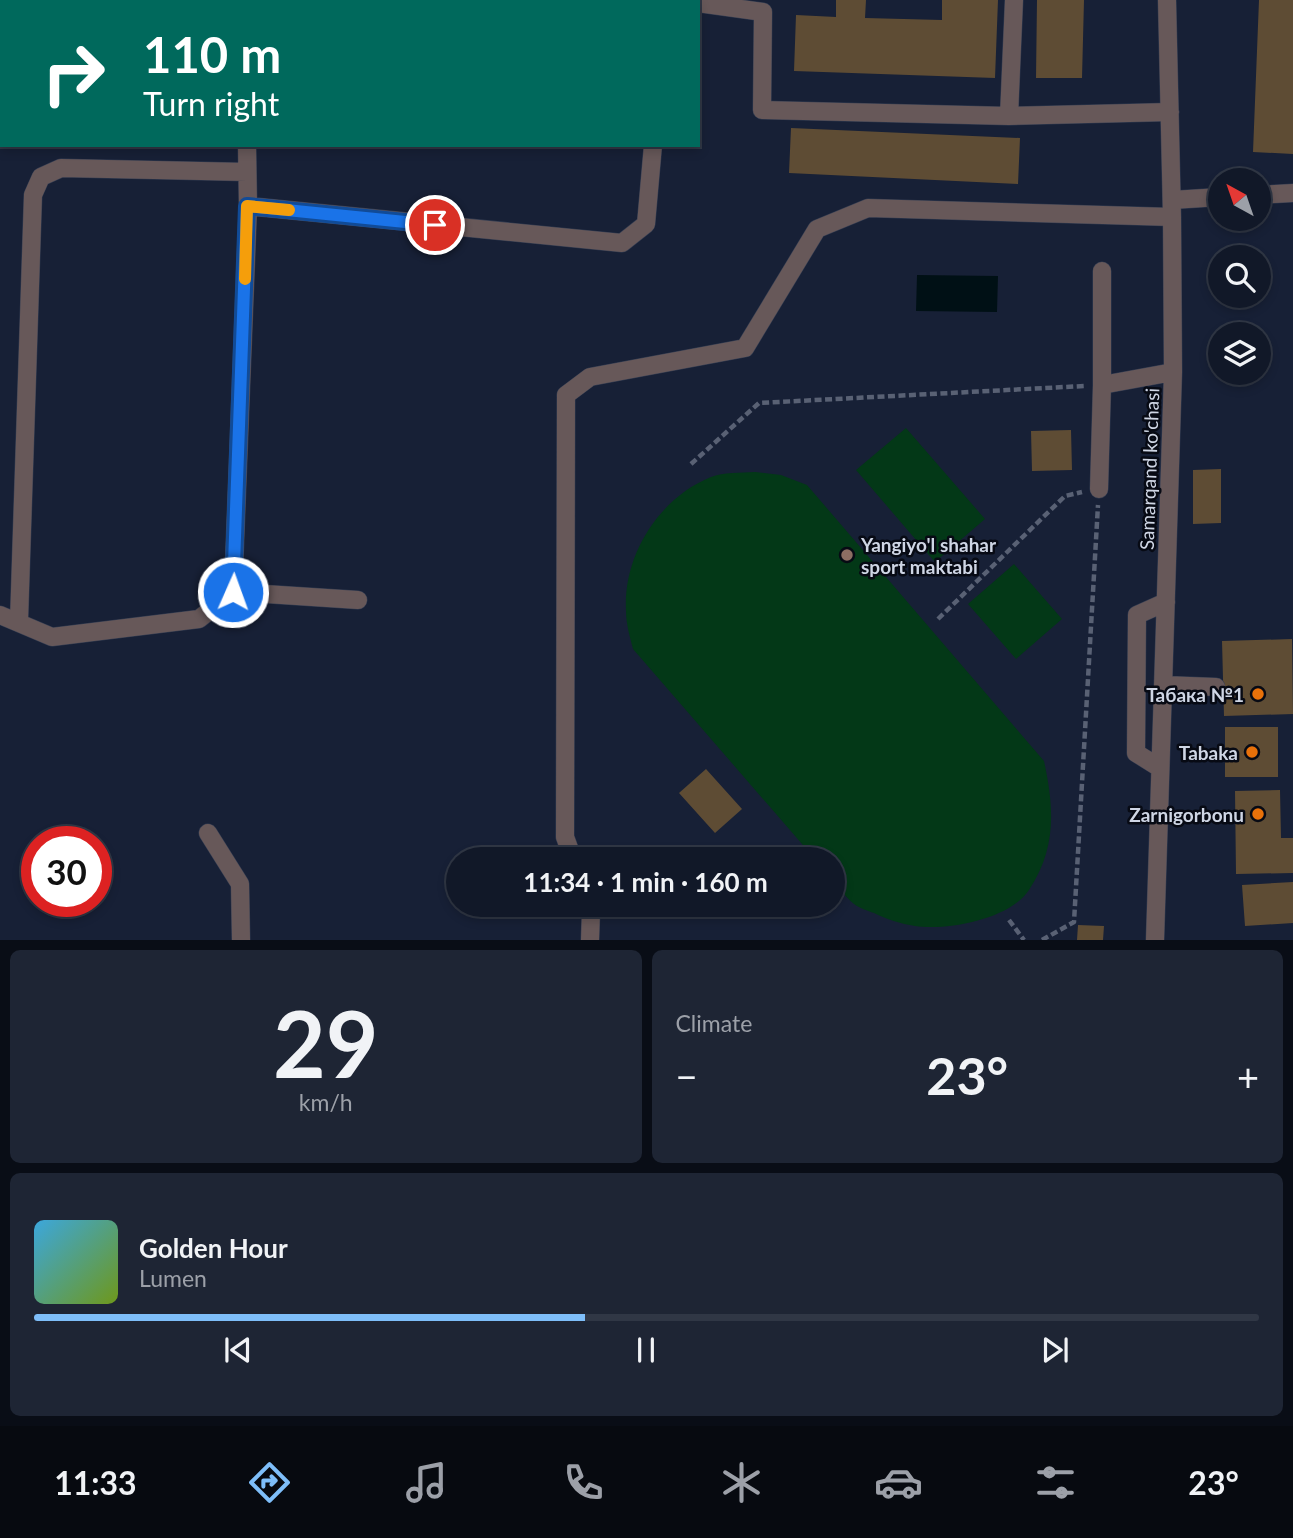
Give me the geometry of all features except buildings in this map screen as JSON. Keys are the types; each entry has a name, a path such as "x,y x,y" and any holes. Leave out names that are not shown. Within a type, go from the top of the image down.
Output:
{"street":[{"path":"1009,116 1014,0"},
{"name":"Samarqand ko'chasi","path":"1155,940 1173,372 1167,0"},
{"path":"700,3 763,12 762,110 1009,116 1170,112"},
{"path":"233,592 247,147"},
{"path":"247,206 622,243 646,224 653,147"},
{"path":"19,621 33,195 41,177 61,168 247,172"},
{"path":"1271,194 1293,193"},
{"path":"569,847 565,837 566,395 590,377 745,348 817,229 868,208 1172,208 1208,200"},
{"path":"1099,489 1102,271"},
{"path":"1102,385 1173,372"},
{"path":"0,615 52,637 199,619 233,592 358,600"},
{"path":"1160,768 1136,752 1137,615 1166,602"},
{"path":"1163,685 1216,687"},
{"path":"208,833 240,884 241,940"},
{"path":"589,917 590,940"}],"path":[{"path":"691,464 759,403 1102,385"},
{"path":"938,619 1065,496 1099,489 1074,922 1042,940"},
{"path":"1009,920 1024,940"}],"green space":[{"path":"906,428 985,519 935,562 856,470"},
{"path":"727,473 781,475 807,485 1044,761 1051,811 1049,843 1045,859 1029,890 1008,909 977,921 928,927 899,923 856,905 845,895 845,847 805,847 633,649 627,621 627,590 631,569 648,531 660,514 692,486"},
{"path":"1014,564 1062,619 1016,659 968,604"}],"shaded area":[{"path":"917,275 998,276 997,312 916,311"}],"slow traffic":[{"path":"245,279 247,206 289,210"}],"place":[{"name":"Yangiyo'l shahar sport maktabi","path":"847,555"},
{"name":"Табака №1","path":"1258,694"},
{"name":"Tabaka","path":"1252,752"},
{"name":"Zarnigorbonu","path":"1258,814"}],"route":[{"path":"233,592 247,206 435,225"}]}
